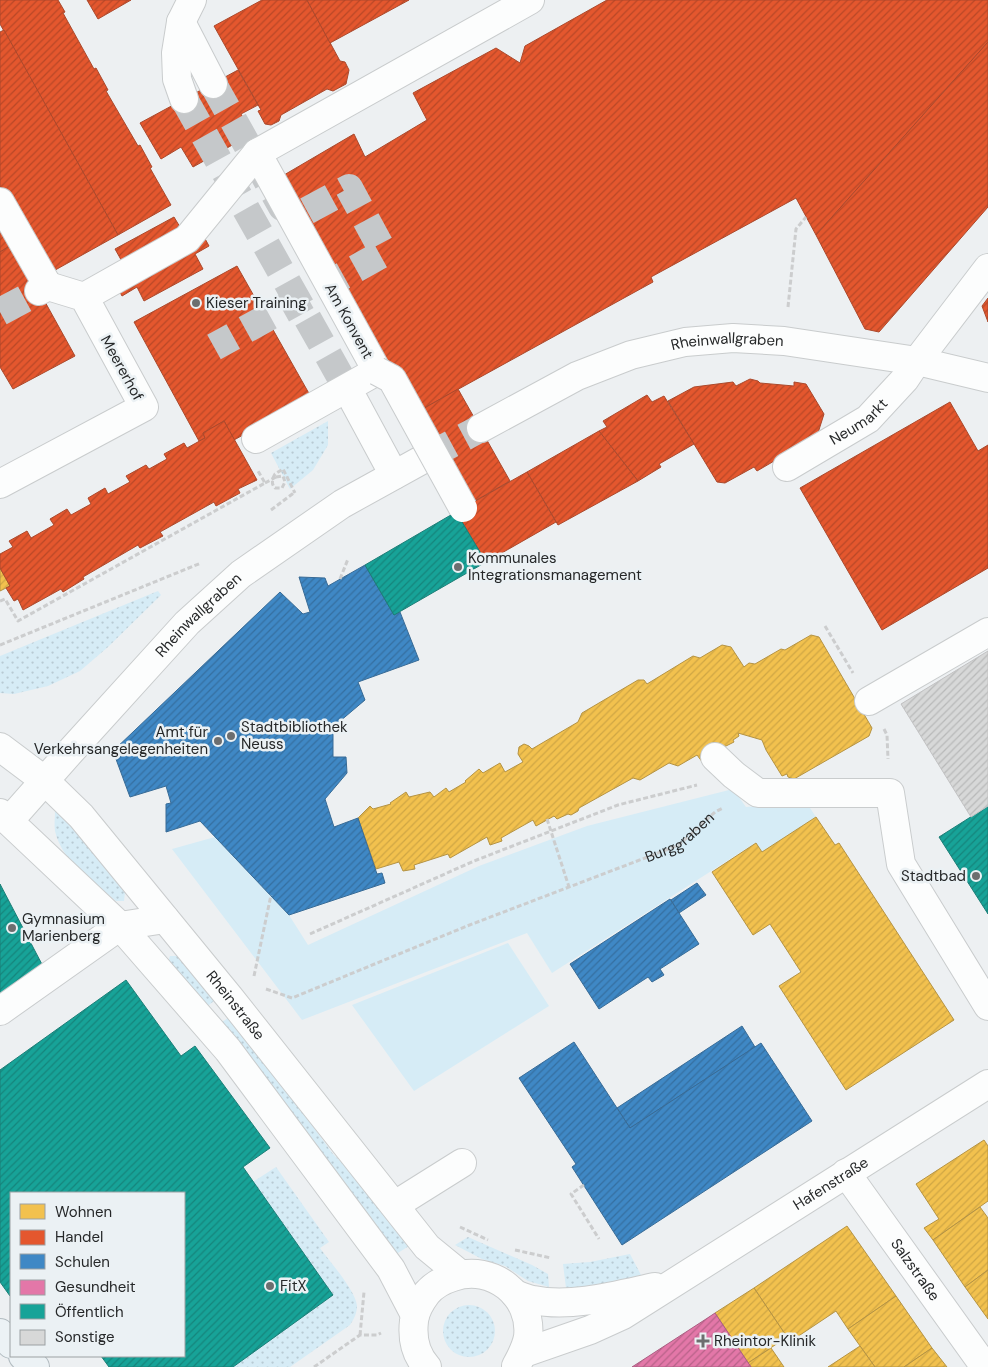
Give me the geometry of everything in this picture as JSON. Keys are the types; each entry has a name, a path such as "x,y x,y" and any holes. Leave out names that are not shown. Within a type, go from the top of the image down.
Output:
{"main road":[{"path":"0,1333 10,1343"},
{"path":"24,1357 35,1367"}],"street":[{"path":"0,202 44,289 84,297 187,239 257,153 530,0"},
{"path":"186,11 213,84"},
{"path":"184,99 177,79 176,54 186,11"},
{"name":"Am Konvent","path":"257,153 377,371 392,379 463,508"},
{"name":"Neumarkt","path":"787,467 868,419 905,379 988,268"},
{"name":"Meererhof","path":"0,484 144,407 84,297"},
{"name":"Rheinwallgraben","path":"481,428 578,376 631,355 685,342 734,338 784,341 917,362 988,378"},
{"path":"256,439 377,371"},
{"path":"354,401 394,475"},
{"name":"Rheinwallgraben","path":"4,817 44,780 187,623 241,574 342,504 427,457"},
{"path":"869,701 988,632"},
{"name":"Rheinstraße","path":"0,748 44,780 82,816 230,998 427,1247 460,1274"},
{"path":"724,766 758,793 890,793 901,864 988,1006"},
{"path":"4,817 120,926 228,1050 391,1269 415,1315"},
{"path":"0,1010 120,926 165,919"},
{"name":"Hafenstraße","path":"519,1360 590,1330 674,1283 988,1084"},
{"path":"395,1205 462,1162"},
{"name":"Salzstraße","path":"846,1173 985,1367"},
{"name":"Hafenstraße","path":"422,1365 415,1347 413,1331 415,1315 421,1301 432,1288 445,1279 460,1274 476,1273 490,1276 504,1283 523,1306 528,1322 528,1338 519,1360"},
{"name":"Hafenstraße","path":"514,1294 533,1300 557,1302 624,1294 674,1283"}],"path":[{"path":"784,341 796,229 806,217"},
{"path":"256,439 244,446 265,483"},
{"path":"0,601 5,598 18,621 265,483 276,477 283,476 285,479 282,488 275,488 272,482 275,474 283,470 295,492 265,514"},
{"path":"0,645 198,565 206,559"},
{"path":"340,579 348,559"},
{"path":"310,934 474,861 724,766"},
{"name":"Burggraben","path":"260,987 292,998 569,886 679,845 715,812 758,793"},
{"path":"547,819 569,886"},
{"path":"584,1185 571,1194 600,1239"},
{"path":"314,1367 360,1335 365,1286"}],"shaded area":[{"path":"328,421 328,445 313,470 290,489 271,453"},
{"path":"158,591 161,595 108,647 80,671 48,686 14,694 0,693 0,656"},
{"path":"733,789 746,807 806,802 816,817 762,852 755,843 552,973 527,933 302,1020 172,849 215,837 289,915 308,945 479,866 587,826"},
{"path":"55,811 59,812 125,892 124,901 116,901 88,878 64,852 55,831"},
{"path":"508,943 549,1006 414,1091 352,1005"},
{"path":"170,956 177,956 214,1001 205,1008 168,963"},
{"path":"228,1018 281,1083 333,1154 355,1176 409,1246 393,1256 219,1024"},
{"path":"276,1167 329,1242 320,1248 342,1277 356,1300 356,1311 350,1325 290,1367 233,1367 333,1295 253,1182"},
{"path":"468,1237 548,1274 549,1287 528,1281 505,1266 482,1259 455,1245"},
{"path":"630,1254 641,1275 589,1287 566,1288 563,1264 590,1262"},
{"path":"469,1305 479,1307 487,1313 493,1321 495,1331 493,1341 487,1349 479,1355 469,1357 459,1355 451,1349 445,1341 443,1331 445,1321 451,1313 459,1307"}],"building: Wohnen":[{"path":"0,568 10,586 0,591"},
{"path":"811,635 819,637 872,728 869,736 794,779 788,777 787,774 782,776 762,740 738,733 739,736 733,740 734,742 724,747 725,751 703,763 697,755 678,766 669,763 640,780 633,778 579,808 578,811 571,815 568,814 557,819 554,816 536,826 533,820 501,838 502,841 490,845 487,837 450,858 448,854 414,865 415,869 403,871 399,862 376,869 358,818 370,806 373,809 391,804 406,792 409,797 430,792 434,797 446,788 449,792 466,782 479,769 483,773 500,763 505,772 523,762 518,754 519,747 524,744 532,749 578,722 582,713 638,680 644,680 647,684 693,656 700,658 722,645 731,647 744,667 749,663 755,664 781,649 785,650"},
{"path":"816,817 835,845 839,843 954,1020 846,1090 779,986 801,972 770,924 753,935 712,872 756,843 762,852"},
{"path":"984,1140 988,1146 988,1201 933,1240 924,1228 939,1219 916,1184"},
{"path":"980,1207 988,1218 988,1270 965,1287 933,1240"},
{"path":"847,1226 896,1296 848,1329 836,1311 794,1339 787,1337 754,1288"},
{"path":"988,1270 988,1319 965,1287"},
{"path":"754,1288 787,1337 748,1363 715,1313"},
{"path":"896,1296 932,1348 904,1367 875,1367 848,1329"},
{"path":"860,1346 875,1367 828,1367"},
{"path":"771,1348 784,1367 751,1367 748,1363"},
{"path":"932,1348 947,1367 904,1367"}],"building: Handel":[{"path":"0,0 58,0 65,12 63,13 94,69 96,68 108,90 106,91 138,146 140,145 152,167 150,168 171,205 118,235 0,24"},
{"path":"87,0 131,0 98,19"},
{"path":"262,0 307,0 340,61 345,62 349,70 346,84 333,91 327,89 281,115 279,121 271,125 265,124 258,111 261,110 214,26"},
{"path":"307,0 409,0 330,43"},
{"path":"607,0 988,0 988,42 816,235 796,198 651,277 653,282 415,413 284,175 354,134 365,157 427,120 413,93 496,48 520,63 525,46"},
{"path":"4,30 118,235 48,274 0,188 0,32"},
{"path":"988,42 988,207 879,332 865,329 816,235"},
{"path":"238,70 258,105 241,114 252,134 193,167 181,147 161,159 140,123"},
{"path":"174,217 183,232 197,224 209,246 195,254 203,269 144,301 137,287 122,296 110,273 124,265 115,249"},
{"path":"0,221 13,244 0,252"},
{"path":"13,244 75,356 13,389 0,367 0,252"},
{"path":"237,266 311,397 234,440 224,421 203,433 205,438 199,441 134,322"},
{"path":"988,298 988,322 982,306"},
{"path":"750,379 760,383 794,386 794,382 806,384 824,414 817,436 757,471 754,467 725,483 717,482 668,401 694,387 733,382 736,386"},
{"path":"458,389 510,481 473,502 421,410"},
{"path":"647,395 652,402 664,396 694,444 659,464 661,467 638,481 599,431 607,427 603,421"},
{"path":"950,402 978,451 988,445 988,568 882,630 800,488"},
{"path":"224,421 257,480 238,489 240,493 216,506 214,502 160,532 163,536 140,548 138,545 83,577 84,579 63,592 61,589 23,610 18,599 14,601 6,588 10,586 0,568 0,554 13,547 9,541 27,531 31,538 54,525 50,519 67,509 71,515 91,504 88,498 105,488 108,494 130,482 126,476 146,465 149,469 167,459 164,454 184,443 187,448 205,438 203,433"},
{"path":"599,431 638,481 558,525 527,472"},
{"path":"527,472 556,522 486,562 456,512"}],"building: Schulen":[{"name":"Stadtbibliothek Neuss","path":"365,565 394,615 400,612 419,660 358,682 365,700 339,722 340,728 333,730 333,757 346,757 347,773 325,799 334,827 358,818 377,874 382,873 385,883 289,915 200,821 166,832 166,804 171,803 166,786 130,797 113,751 280,592 303,614 310,612 299,577 325,578 328,586"},
{"path":"697,883 706,895 679,913 671,900"},
{"path":"670,899 699,944 660,969 664,975 652,982 648,977 599,1009 570,964"},
{"path":"742,1026 755,1047 630,1128 617,1108"},
{"path":"574,1042 630,1128 761,1043 812,1121 622,1245 572,1167 576,1164 519,1078"}],"building: Gesundheit":[{"name":"Rheintor-Klinik","path":"715,1313 751,1367 632,1367 706,1319"}],"building: Öffentlich":[{"path":"456,512 486,562 394,615 365,565"},
{"name":"Stadtbad","path":"988,806 988,914 939,837"},
{"name":"Gymnasium Marienberg","path":"0,884 46,972 0,997"},
{"path":"126,980 181,1056 195,1046 270,1148 243,1167 333,1295 233,1367 109,1367 102,1357 185,1357 185,1192 10,1192 10,1296 0,1282 0,1070"}],"building: Sonstige":[{"path":"988,651 988,806 971,817 901,704"}],"tunnel":[{"path":"213,84 282,207 301,214 349,188 384,253 214,347"},
{"path":"184,99 354,401"},
{"path":"0,312 39,291"},
{"path":"427,457 481,428"}],"place":[{"name":"Kieser Training","path":"196,303"},
{"name":"Kommunales Integrationsmanagement","path":"458,567"},
{"name":"Stadtbibliothek Neuss","path":"231,736"},
{"name":"Amt für Verkehrsangelegenheiten","path":"218,741"},
{"name":"Stadtbad","path":"976,876"},
{"name":"Gymnasium Marienberg","path":"12,928"},
{"name":"FitX","path":"270,1286"},
{"name":"Rheintor-Klinik","path":"703,1341"}]}
